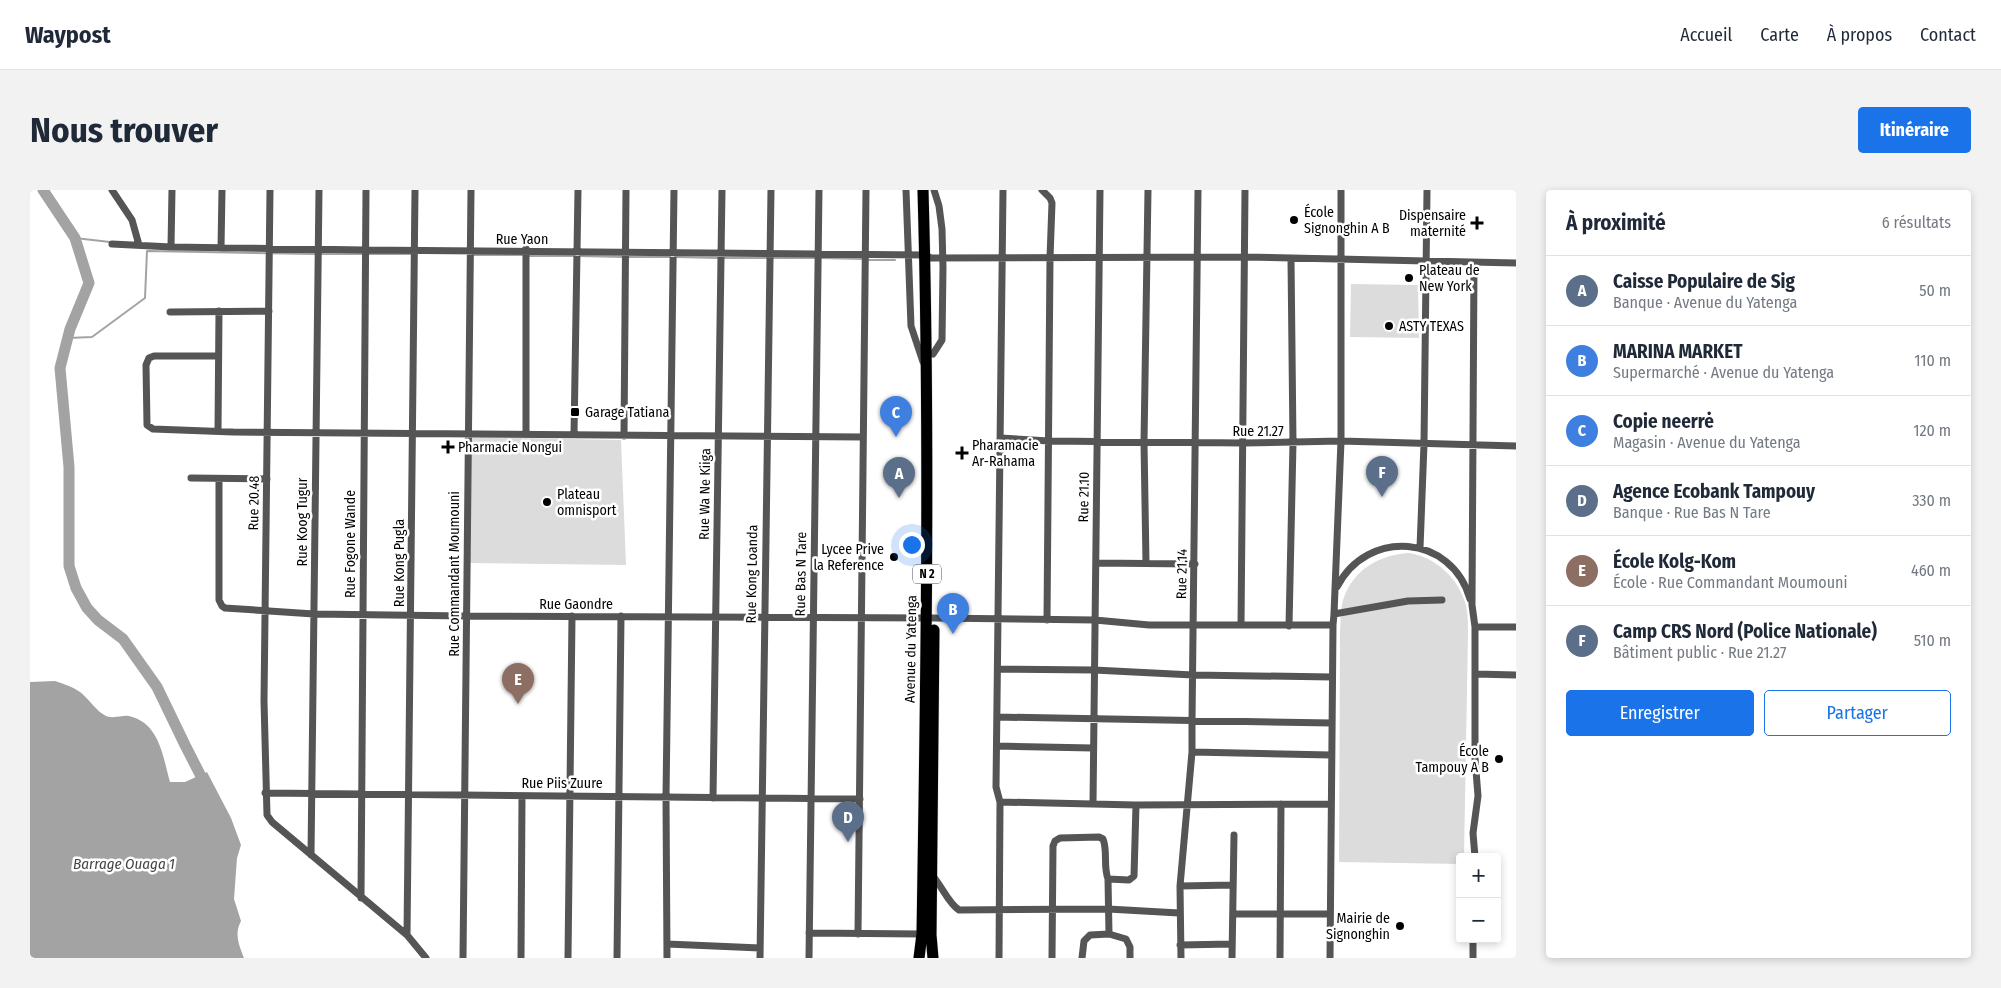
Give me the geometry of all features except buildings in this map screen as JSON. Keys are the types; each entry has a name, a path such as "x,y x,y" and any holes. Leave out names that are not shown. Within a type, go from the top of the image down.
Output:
{"main road":[{"name":"Avenue du Yatenga","path":"923,190 933,257 926,370 930,618"},
{"name":"Avenue du Yatenga","path":"918,958 922,934 928,841 933,354 932,190"},
{"name":"Avenue du Yatenga","path":"928,841 932,875 931,935 933,958"}],"street":[{"path":"112,190 132,220 139,245"},
{"path":"171,247 172,190"},
{"path":"221,248 222,190"},
{"name":"Rue 20.48","path":"270,190 265,793 267,815 272,822 311,855"},
{"name":"Rue Koog Tugur","path":"311,855 310,793 319,190"},
{"name":"Rue Fogone Wande","path":"361,898 360,793 366,190"},
{"name":"Rue Kong Pugla","path":"406,935 415,190"},
{"name":"Rue Commandant Moumouni","path":"464,958 471,190"},
{"path":"574,435 578,190"},
{"path":"624,436 626,190"},
{"path":"667,958 666,797 674,190"},
{"name":"Rue Wa Ne Kiiga","path":"713,798 722,190"},
{"name":"Rue Kong Loanda","path":"760,958 771,190"},
{"name":"Rue Bas N Tare","path":"809,958 819,190"},
{"path":"858,934 866,190"},
{"path":"906,190 910,255 911,326 926,370"},
{"path":"999,958 1000,802 996,787 1003,190"},
{"path":"1042,190 1052,203 1048,620"},
{"name":"Rue 21.10","path":"1093,804 1100,190"},
{"path":"1146,563 1144,442 1148,190"},
{"name":"Rue 21.14","path":"1180,958 1180,886 1192,752 1198,190"},
{"path":"1241,625 1246,190"},
{"path":"1330,958 1332,625 1336,589 1341,441 1341,190"},
{"path":"1420,548 1424,444 1427,190"},
{"name":"Rue Yaon","path":"112,244 269,249 470,251 527,249 625,253 1050,258 1244,258 1516,263"},
{"path":"526,434 527,249"},
{"path":"1289,626 1293,443 1291,259"},
{"path":"1474,263 1472,605 1475,627 1475,758 1478,796 1473,834 1475,853"},
{"path":"218,431 219,311"},
{"path":"170,312 269,311"},
{"path":"218,356 154,356 149,358 146,365 147,425 153,428 268,432 767,438 863,437"},
{"name":"Rue 21.27","path":"1000,438 1097,442 1293,443 1341,441 1516,446"},
{"path":"191,478 267,479"},
{"name":"Rue Gaondre","path":"218,479 220,604 225,608 314,614 812,619 930,618 1095,620 1149,625 1332,625"},
{"path":"1336,589 1348,570 1370,553 1386,547 1420,548 1438,556 1454,569 1465,586 1472,605"},
{"path":"1096,563 1195,564"},
{"path":"1334,614 1408,601 1442,600"},
{"path":"568,958 572,616"},
{"path":"616,958 620,616"},
{"path":"1475,627 1516,627"},
{"path":"998,669 1094,670 1193,675 1332,676"},
{"path":"1475,674 1516,675"},
{"path":"997,717 1332,723"},
{"path":"997,746 1093,748"},
{"path":"1192,752 1331,755"},
{"name":"Rue Piis Zuure","path":"265,793 860,799"},
{"path":"521,958 522,796"},
{"path":"1000,802 1136,805 1187,803 1330,804"},
{"path":"1280,958 1281,804"},
{"path":"1108,879 1129,880 1134,876 1136,805"},
{"path":"1232,958 1234,835"},
{"path":"1052,958 1053,846 1055,841 1060,838 1099,837 1103,839 1105,845 1105,872 1108,879 1108,934"},
{"path":"311,855 406,935 426,958"},
{"path":"932,875 941,885 949,900 960,910 1108,909 1180,912"},
{"path":"1180,886 1233,885"},
{"path":"1233,914 1329,914"},
{"path":"809,933 922,934"},
{"path":"1082,958 1084,941 1090,935 1108,934 1126,939 1130,947 1130,958"},
{"path":"1473,943 1473,958"},
{"path":"667,944 760,948"},
{"path":"1180,945 1232,944"}],"shaded area":[{"path":"1351,284 1418,285 1419,338 1350,337"},
{"name":"Plateau omnisport","path":"471,437 621,440 626,565 469,563"},
{"path":"1409,553 1419,555 1444,570 1457,584 1467,610 1464,853 1456,853 1456,864 1339,862 1340,632 1342,604 1351,583 1358,574 1366,567 1397,554"}],"water":[{"name":"Barrage Ouaga 1","path":"55,681 80,692 106,716 129,716 148,726 162,752 170,782 185,782 207,772 231,818 241,845 237,858 234,899 241,921 238,935 244,958 30,958 30,682"}],"waterway":[{"path":"43,190 75,238 89,283 70,329 60,368 69,467 69,566 76,588 87,608 98,620 123,639 157,687 207,788"},
{"path":"75,238 110,242"},
{"path":"68,338 92,337 145,298 147,251 315,254"},
{"path":"320,254 363,254"},
{"path":"368,254 413,254"},
{"path":"473,255 523,255"},
{"path":"528,256 575,256"},
{"path":"580,256 623,257"},
{"path":"628,257 670,257"},
{"path":"675,257 718,258"},
{"path":"723,258 768,258"},
{"path":"773,258 815,258"},
{"path":"820,258 863,259"},
{"path":"868,260 895,260"}],"place":[{"name":"École Signonghin A B","path":"1294,220"},
{"name":"Dispensaire maternité","path":"1477,223"},
{"name":"Plateau de New York","path":"1409,278"},
{"name":"ASTY TEXAS","path":"1389,326"},
{"name":"Garage Tatiana","path":"575,412"},
{"name":"Copie neerrė","path":"896,437"},
{"name":"Pharmacie Nongui","path":"448,447"},
{"name":"Pharamacie Ar-Rahama","path":"962,453"},
{"name":"Camp CRS Nord (Police Nationale)","path":"1382,497"},
{"name":"Caisse Populaire de Sig","path":"899,498"},
{"name":"Plateau omnisport","path":"547,502"},
{"name":"Lycee Prive la Reference","path":"894,557"},
{"name":"MARINA MARKET","path":"953,634"},
{"name":"École Kolg-Kom","path":"518,704"},
{"name":"École Tampouy A B","path":"1499,759"},
{"name":"Agence Ecobank Tampouy","path":"848,842"},
{"name":"Mairie de Signonghin","path":"1400,926"}]}
